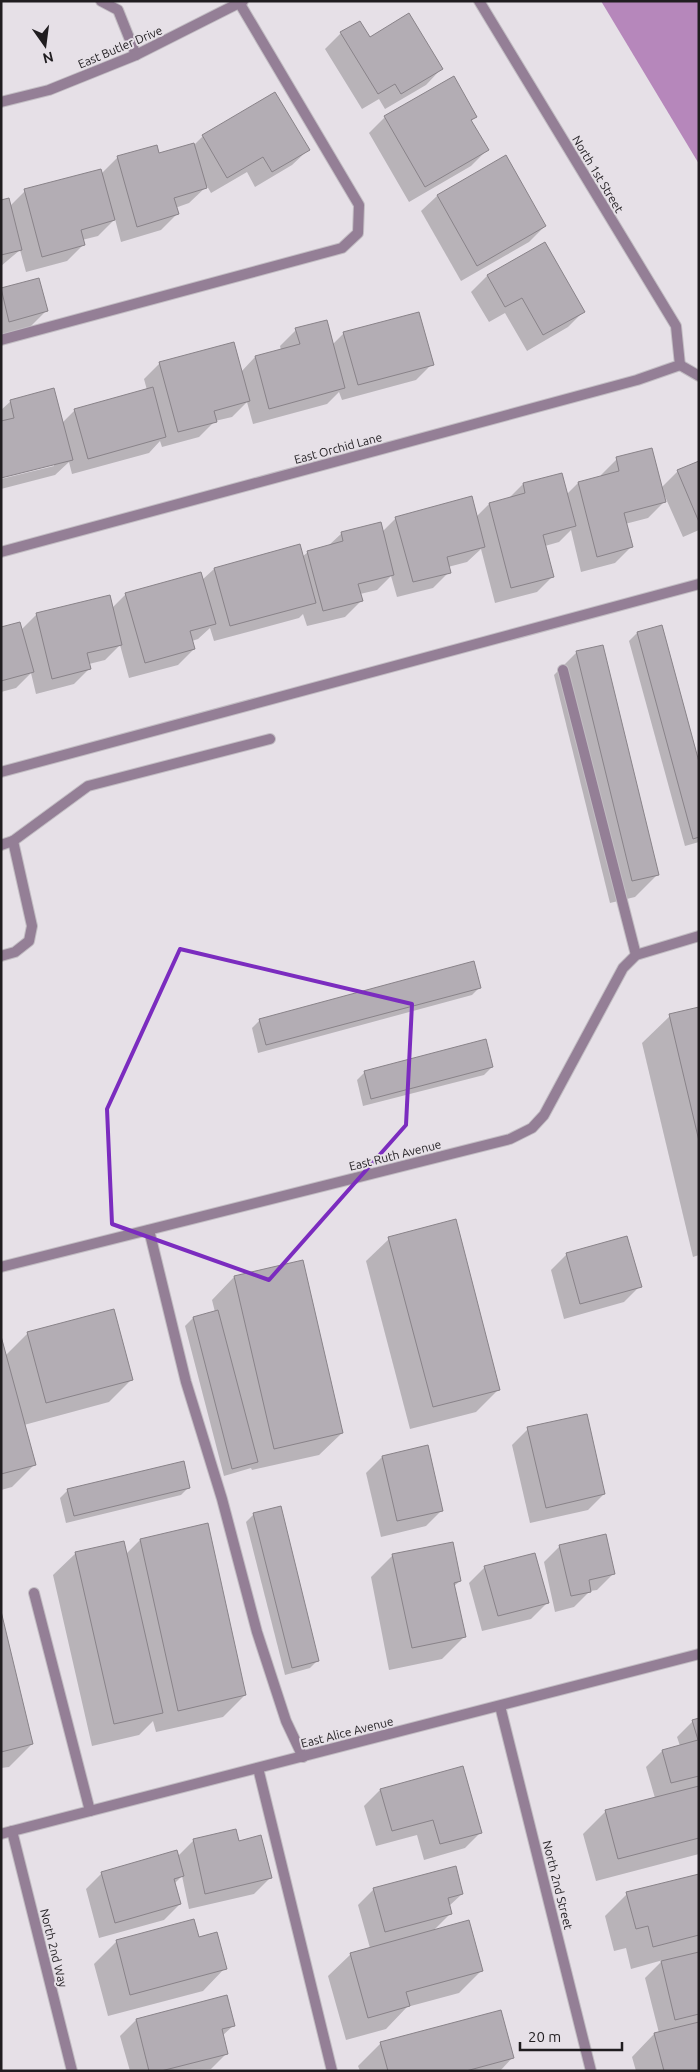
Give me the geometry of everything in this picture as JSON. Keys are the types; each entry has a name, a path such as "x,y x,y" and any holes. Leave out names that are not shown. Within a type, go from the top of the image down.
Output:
{"street":[{"path":"101,1 118,10 136,55"},
{"name":"North 1st Street","path":"479,1 676,326 680,365"},
{"path":"1,340 342,248 358,233 359,205 242,2"},
{"name":"East Butler Drive","path":"1,102 49,90 136,55 242,2"},
{"path":"680,365 699,376"},
{"name":"East Orchid Lane","path":"1,552 637,380 680,365"},
{"path":"1,772 699,584"},
{"path":"563,670 636,955 699,936"},
{"path":"1,845 13,841 88,786 270,739"},
{"path":"1,956 15,952 29,941 32,926 13,841"},
{"name":"East Ruth Avenue","path":"1,1267 502,1142 532,1128 544,1115 609,991 623,968 636,955"},
{"path":"150,1230 186,1382 222,1499 257,1632 286,1721 303,1756"},
{"path":"34,1592 90,1811"},
{"name":"East Alice Avenue","path":"6,1833 699,1654"},
{"name":"North 2nd Street","path":"500,1706 591,2071"},
{"path":"258,1768 332,2071"},
{"name":"North 2nd Way","path":"6,1833 72,2071"}],"highlighted area":[{"path":"180,949 412,1004 406,1125 269,1280 112,1224 107,1109"}],"shaded area":[{"path":"601,1 699,1 699,164"}],"building":[{"path":"409,13 443,69 401,94 395,84 378,94 340,32 360,21 370,37"},
{"path":"454,76 477,117 471,120 489,150 425,187 384,116"},
{"path":"275,92 310,150 272,172 263,157 227,178 202,135"},
{"path":"194,143 207,188 174,198 179,214 137,227 117,156 157,145 159,153"},
{"path":"506,155 546,226 477,266 437,195"},
{"path":"101,169 115,220 81,230 85,245 42,257 24,189"},
{"path":"9,198 22,250 1,255 1,200"},
{"path":"545,242 585,312 543,335 522,298 505,307 487,275"},
{"path":"39,278 48,311 9,322 1,288"},
{"path":"419,312 434,365 358,385 343,332"},
{"path":"327,320 345,388 269,409 255,356 300,344 295,328"},
{"path":"234,342 250,401 214,411 217,422 178,432 159,362"},
{"path":"153,387 166,437 88,459 74,409"},
{"path":"54,388 73,460 1,478 1,421 14,418 10,400"},
{"path":"652,448 666,502 624,513 633,547 597,557 578,482 619,471 616,457"},
{"path":"699,461 699,522 677,470"},
{"path":"562,473 576,526 543,535 554,577 511,588 489,503 525,493 523,483"},
{"path":"472,496 485,547 447,557 451,573 413,582 395,517"},
{"path":"381,522 394,575 358,584 363,601 323,611 307,551 343,541 341,532"},
{"path":"300,544 316,603 230,626 214,568"},
{"path":"201,572 216,624 190,631 195,649 145,663 125,593"},
{"path":"110,595 122,645 87,653 91,669 52,679 36,613"},
{"path":"20,622 34,672 1,681 1,627"},
{"path":"662,625 699,762 699,837 693,839 637,632"},
{"path":"603,645 659,875 632,881 576,651"},
{"path":"474,961 481,988 266,1045 259,1019"},
{"path":"699,1007 699,1141 669,1014"},
{"path":"486,1039 493,1067 371,1099 364,1071"},
{"path":"456,1219 500,1390 433,1407 388,1237"},
{"path":"627,1236 642,1287 580,1304 566,1253"},
{"path":"303,1260 343,1433 274,1449 234,1276"},
{"path":"114,1309 133,1380 46,1403 27,1332"},
{"path":"218,1310 258,1462 232,1469 193,1317"},
{"path":"1,1336 36,1465 1,1474"},
{"path":"587,1414 605,1494 546,1508 527,1427"},
{"path":"428,1445 443,1511 397,1521 382,1456"},
{"path":"184,1461 190,1488 74,1516 67,1489"},
{"path":"281,1506 319,1661 292,1668 253,1513"},
{"path":"208,1523 246,1695 178,1711 140,1539"},
{"path":"606,1534 615,1574 589,1580 591,1592 571,1596 559,1545"},
{"path":"124,1541 163,1713 114,1724 75,1552"},
{"path":"453,1542 461,1581 454,1583 466,1637 412,1648 392,1554"},
{"path":"535,1553 549,1603 498,1616 484,1566"},
{"path":"1,1611 33,1744 1,1752"},
{"path":"699,1718 699,1776 671,1783 662,1750 698,1740 692,1720"},
{"path":"463,1766 482,1833 440,1844 433,1820 392,1831 380,1789"},
{"path":"699,1786 699,1838 618,1859 605,1810"},
{"path":"236,1829 239,1841 261,1835 272,1878 205,1894 193,1839"},
{"path":"177,1850 184,1876 174,1879 181,1904 115,1923 101,1872"},
{"path":"456,1866 463,1894 448,1898 452,1914 385,1932 373,1888"},
{"path":"699,1874 699,1935 653,1947 648,1926 636,1929 626,1892"},
{"path":"194,1919 199,1937 217,1932 227,1969 130,1995 116,1940"},
{"path":"469,1920 483,1971 406,1992 410,2006 368,2018 350,1953"},
{"path":"699,1952 699,2014 675,2020 661,1961"},
{"path":"227,1995 235,2026 222,2029 228,2054 161,2071 149,2071 136,2019"},
{"path":"501,2010 514,2058 466,2071 388,2071 380,2042"},
{"path":"699,2022 699,2071 664,2071 654,2033"}]}
